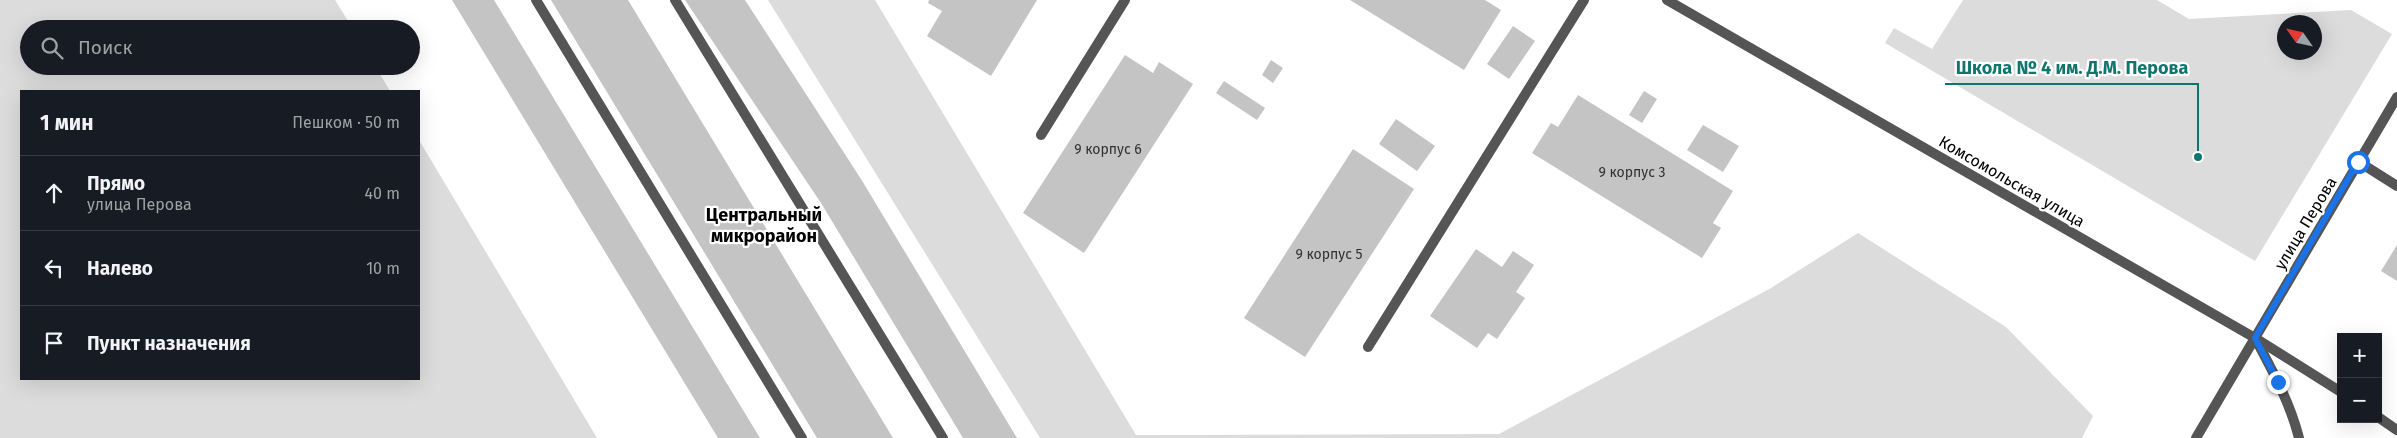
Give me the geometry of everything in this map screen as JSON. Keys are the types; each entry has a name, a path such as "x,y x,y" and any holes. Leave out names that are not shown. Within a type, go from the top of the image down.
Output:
{"street":[{"path":"536,0 802,438"},
{"path":"675,0 943,438"},
{"path":"1041,135 1126,0"},
{"path":"1368,347 1584,0"},
{"name":"Комсомольская улица","path":"1667,0 2255,338 2337,389"},
{"name":"улица Перова","path":"2196,438 2397,97"},
{"path":"2358,162 2397,186"},
{"path":"2255,338 2278,382 2295,423 2299,438"},
{"path":"2382,420 2397,430"}],"shaded area":[{"path":"0,0 335,0 347,20 20,20 20,75 380,75 389,90 20,90 20,380 420,380 420,142 597,438 0,438"},
{"path":"768,0 875,0 1136,435 1499,434 1771,288 1858,233 2006,327 2093,416 2082,438 1040,438"},
{"path":"1963,0 2157,0 2189,19 2351,10 2392,34 2255,261 1885,43 1894,28 1932,49"}],"building":[{"path":"452,0 494,0 760,438 718,438"},
{"path":"551,0 628,0 893,438 817,438"},
{"path":"685,0 745,0 861,179 1017,438 963,438 821,203"},
{"path":"929,0 1037,0 991,76 927,36 942,11 928,3"},
{"path":"1350,0 1485,0 1501,10 1464,70"},
{"path":"1513,26 1535,41 1509,79 1487,64"},
{"path":"1125,55 1153,73 1159,62 1193,84 1084,253 1023,213"},
{"path":"1271,60 1283,68 1273,83 1262,75"},
{"path":"1224,81 1265,108 1257,120 1216,93"},
{"path":"1644,91 1657,99 1642,123 1629,115"},
{"path":"1578,95 1733,191 1713,223 1721,228 1702,258 1532,153 1551,123 1558,127"},
{"path":"1396,119 1435,146 1417,171 1379,144"},
{"path":"1703,125 1739,146 1723,172 1687,150"},
{"path":"1353,149 1414,189 1305,357 1244,318"},
{"path":"2397,245 2397,281 2381,271"},
{"path":"1476,249 1502,267 1513,251 1534,265 1516,292 1525,298 1497,339 1488,333 1477,348 1430,316"}],"place":[{"name":"Школа № 4 им. Д.М. Перова","path":"2198,157"}],"district":[{"name":"Центральный микрорайон","path":"764,225"}],"route":[{"path":"2278,382 2255,338 2358,162"}]}
